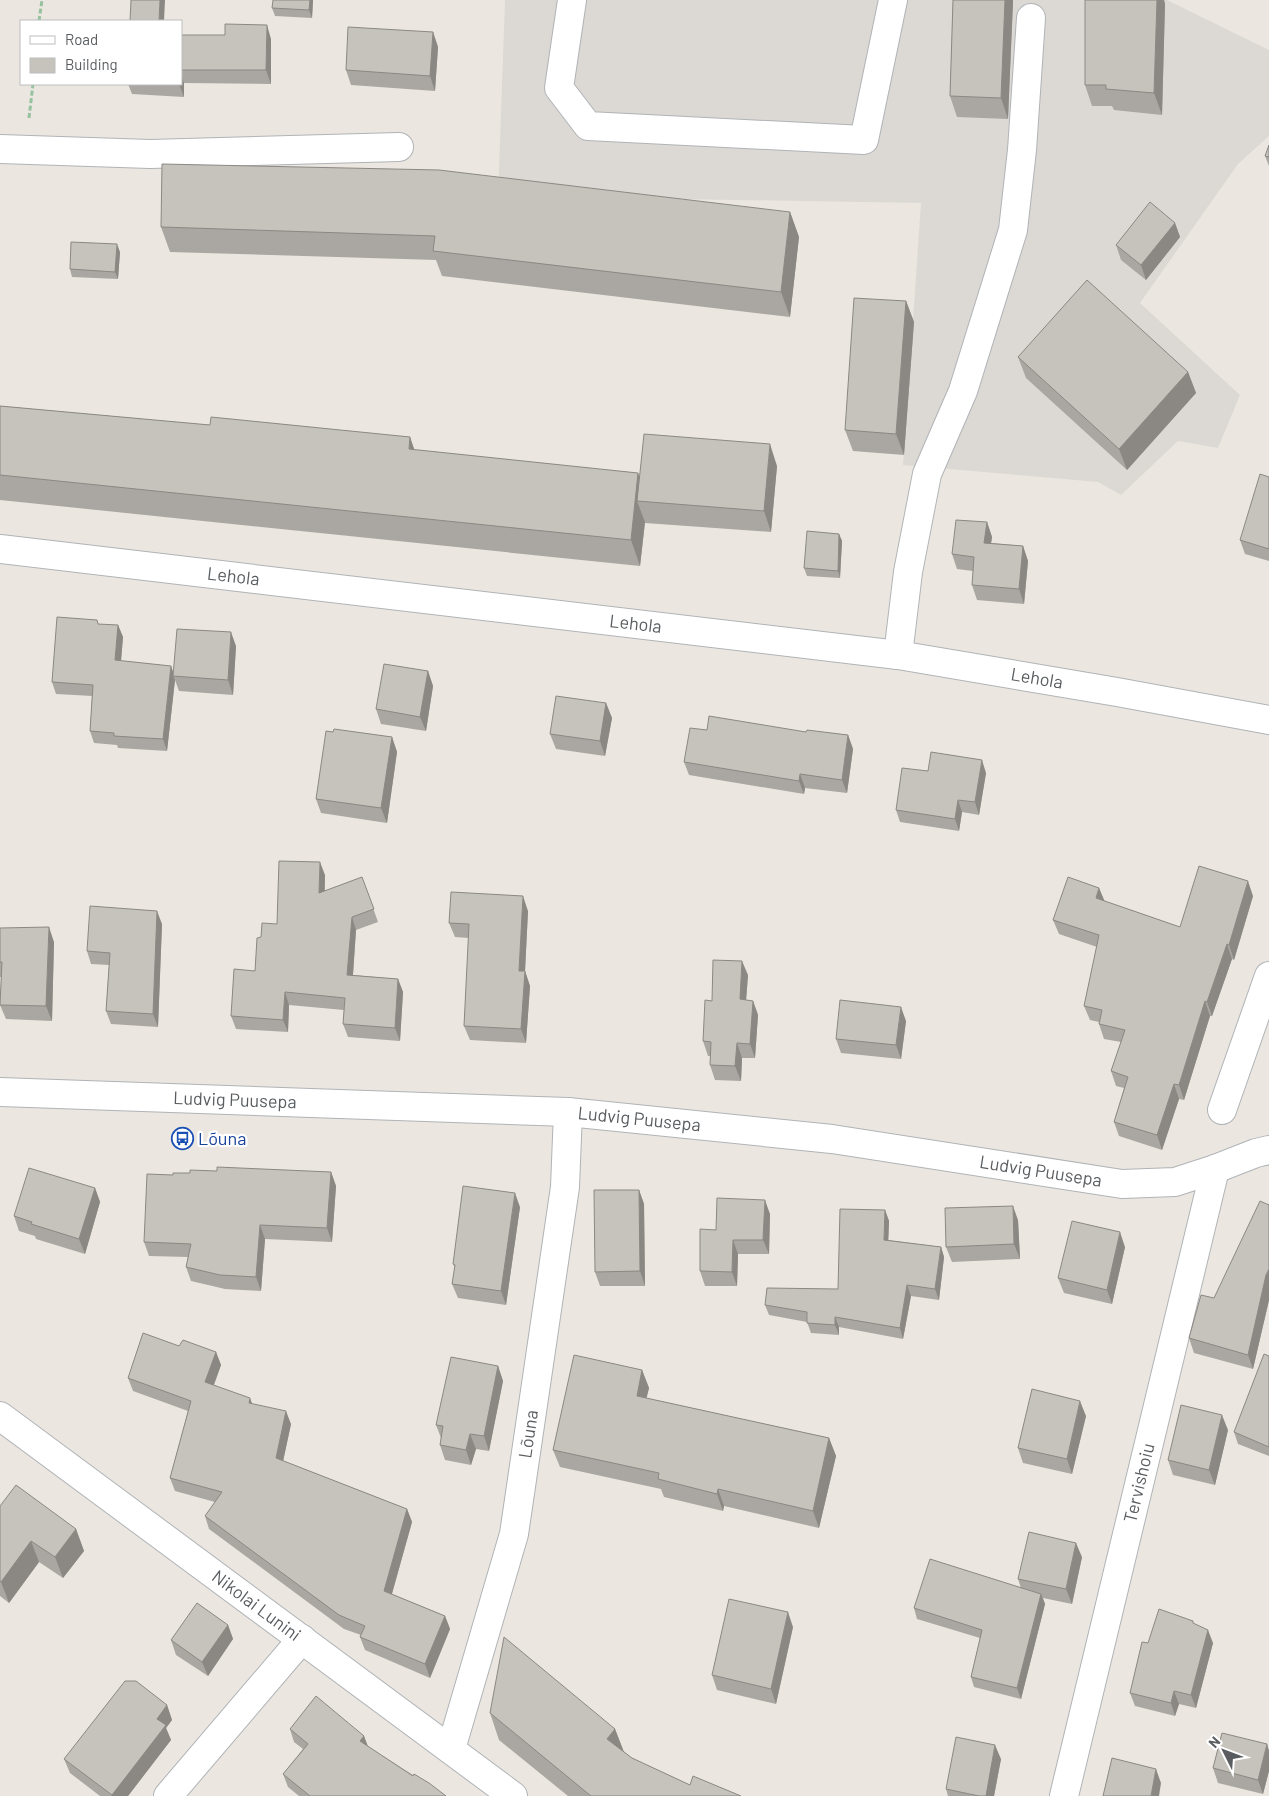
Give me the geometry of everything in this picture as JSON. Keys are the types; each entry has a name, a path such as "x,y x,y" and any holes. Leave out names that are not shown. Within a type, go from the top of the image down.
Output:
{"street":[{"path":"572,0 559,88 588,126 864,140 893,0"},
{"path":"898,655 908,572 927,474 963,391 1013,230 1022,150 1031,18"},
{"path":"0,149 150,154 399,147"},
{"name":"Lehola","path":"0,548 898,655 1269,720"},
{"path":"1222,1110 1269,976"},
{"name":"Ludvig Puusepa","path":"0,1092 568,1112 832,1139 1122,1184 1175,1182 1269,1150"},
{"name":"Lõuna","path":"451,1749 514,1534 565,1187 568,1112"},
{"name":"Tervishoiu","path":"1064,1796 1214,1170"},
{"name":"Nikolai Lunini","path":"0,1416 513,1796"},
{"path":"168,1796 302,1640"}],"path":[{"path":"40,20 42,0"}],"shaded area":[{"path":"505,0 1167,0 1269,50 1269,136 1238,164 1140,303 1240,395 1218,448 1178,441 1121,495 1098,482 903,465 921,203 498,196"}],"building":[{"path":"131,0 160,0 159,20 130,20"},
{"path":"273,0 310,0 309,10 272,8"},
{"path":"953,0 1005,0 1001,98 950,96"},
{"path":"1085,0 1157,0 1154,93 1106,89 1106,85 1085,85"},
{"path":"225,24 267,25 266,70 182,70 182,35 225,35"},
{"path":"348,27 433,32 430,76 346,70"},
{"path":"1269,145 1269,157 1265,156"},
{"path":"162,164 439,170 790,212 781,292 433,251 435,236 161,227"},
{"path":"1150,202 1175,223 1141,265 1116,245"},
{"path":"71,242 117,244 115,272 70,269"},
{"path":"1087,280 1188,372 1119,449 1018,357"},
{"path":"854,298 906,301 896,434 845,430"},
{"path":"0,406 210,425 211,417 410,437 409,449 638,473 631,540 0,475"},
{"path":"644,434 770,444 764,511 637,501"},
{"path":"1260,474 1269,477 1269,549 1240,540"},
{"path":"956,520 987,522 984,543 1023,546 1019,589 972,585 974,557 952,554"},
{"path":"807,531 839,534 838,571 804,568"},
{"path":"57,617 97,620 98,624 118,625 115,660 171,666 163,739 114,736 114,733 90,731 93,685 52,682"},
{"path":"177,629 231,632 228,680 173,676"},
{"path":"384,664 428,671 420,717 376,709"},
{"path":"556,696 606,703 600,741 550,734"},
{"path":"709,716 806,732 807,730 848,735 842,780 800,774 799,781 684,762 690,728 707,730"},
{"path":"334,729 392,737 381,808 316,799 326,731 333,732"},
{"path":"931,752 982,760 975,802 958,800 955,819 896,810 902,768 928,771"},
{"path":"279,861 320,862 319,893 362,877 374,909 352,917 347,975 398,979 395,1028 343,1024 345,998 285,992 283,1020 231,1016 234,969 255,971 257,938 261,937 262,923 277,924"},
{"path":"1199,866 1248,881 1229,945 1227,944 1207,1002 1205,1001 1179,1085 1174,1084 1157,1135 1114,1122 1128,1077 1111,1071 1125,1030 1099,1024 1102,1010 1084,1006 1099,935 1053,920 1068,877 1099,888 1096,898 1180,927"},
{"path":"451,892 523,896 519,971 525,971 521,1029 464,1026 469,924 449,923"},
{"path":"90,906 157,911 153,1014 106,1011 110,953 87,951"},
{"path":"49,927 46,1006 0,1005 2,962 0,962 0,928"},
{"path":"713,960 742,961 740,999 753,1001 750,1044 737,1043 735,1066 710,1065 711,1042 703,1041 705,1000 712,1001"},
{"path":"840,1000 901,1007 896,1045 836,1039"},
{"path":"217,1167 331,1172 327,1228 260,1225 256,1277 220,1275 186,1267 191,1244 144,1242 147,1174 173,1175 173,1173 190,1173 190,1170 217,1171"},
{"path":"29,1168 95,1188 79,1239 31,1224 32,1222 14,1216"},
{"path":"463,1186 515,1193 501,1291 452,1284"},
{"path":"594,1190 639,1190 640,1271 595,1272"},
{"path":"717,1198 765,1200 763,1240 733,1240 732,1272 700,1271 700,1229 716,1230"},
{"path":"1260,1201 1269,1205 1269,1269 1248,1355 1189,1338 1201,1295 1214,1298"},
{"path":"1013,1206 1014,1244 946,1247 945,1208"},
{"path":"840,1209 885,1210 884,1240 941,1247 935,1289 907,1285 900,1328 835,1317 835,1325 807,1323 807,1312 765,1305 767,1288 838,1289"},
{"path":"1072,1221 1120,1232 1107,1290 1058,1278"},
{"path":"143,1333 179,1346 183,1340 216,1352 205,1382 250,1398 249,1403 286,1411 276,1458 407,1509 384,1591 445,1616 425,1664 360,1637 365,1626 339,1615 205,1516 222,1492 170,1478 191,1401 128,1378"},
{"path":"1264,1354 1269,1356 1269,1447 1234,1432"},
{"path":"574,1355 642,1370 637,1396 829,1438 813,1511 718,1489 717,1494 658,1479 659,1473 553,1450"},
{"path":"451,1357 498,1366 484,1436 470,1434 466,1450 440,1445 443,1426 436,1425"},
{"path":"1032,1389 1080,1401 1067,1459 1018,1448"},
{"path":"1181,1405 1222,1415 1209,1470 1168,1460"},
{"path":"16,1485 76,1529 55,1557 31,1541 1,1582 0,1506"},
{"path":"1029,1532 1076,1543 1066,1589 1018,1579"},
{"path":"930,1559 1041,1594 1017,1688 971,1677 982,1630 914,1608"},
{"path":"729,1599 788,1612 771,1689 712,1675"},
{"path":"197,1603 228,1625 202,1662 171,1640"},
{"path":"1159,1609 1193,1621 1193,1623 1208,1630 1191,1695 1174,1691 1171,1703 1130,1693 1142,1642 1148,1643"},
{"path":"504,1637 615,1729 607,1739 632,1758 690,1785 693,1776 741,1796 591,1796 490,1713"},
{"path":"125,1681 136,1681 167,1705 157,1719 166,1725 112,1795 64,1759"},
{"path":"316,1696 364,1736 360,1741 413,1776 414,1774 429,1783 446,1796 310,1796 283,1774 308,1744 290,1729"},
{"path":"1222,1733 1267,1744 1258,1780 1213,1768"},
{"path":"956,1737 995,1745 986,1796 946,1789"},
{"path":"1112,1758 1156,1769 1151,1796 1103,1796"}],"place":[{"name":"Lõuna","path":"182,1139"}]}
